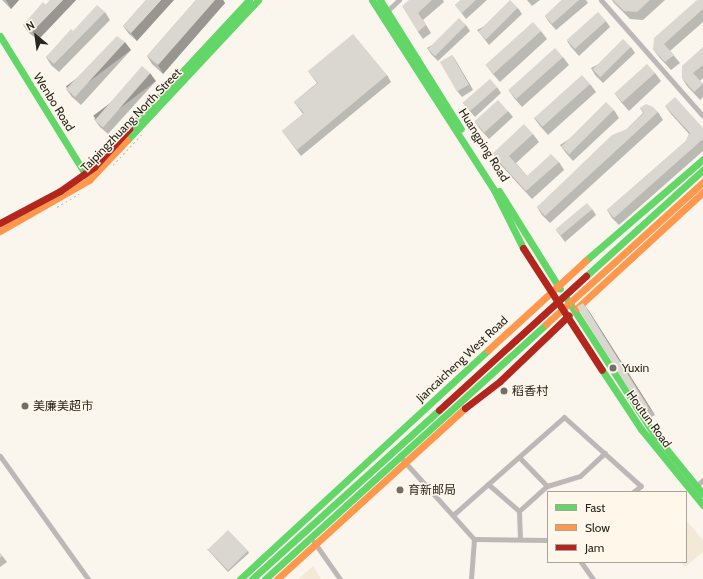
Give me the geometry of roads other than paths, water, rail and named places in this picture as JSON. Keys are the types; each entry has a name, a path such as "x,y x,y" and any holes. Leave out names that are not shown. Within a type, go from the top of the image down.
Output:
{"main road":[{"name":"Taipingzhuang North Street","path":"0,223 87,177 249,0"},
{"name":"Taipingzhuang North Street","path":"0,231 87,177 258,0"},
{"name":"Huangping Road","path":"372,0 385,13 569,302"},
{"name":"Huangping Road","path":"380,0 385,13 494,190 555,302"},
{"name":"Wenbo Road","path":"0,36 87,177"},
{"name":"Jiancaicheng West Road","path":"240,579 549,293 703,159"},
{"name":"Jiancaicheng West Road","path":"252,579 555,302 703,170"},
{"path":"265,579 703,182"},
{"path":"277,579 476,398 500,381 703,192"},
{"name":"Houtun Road","path":"555,302 641,429 703,505"},
{"name":"Houtun Road","path":"569,302 654,434 703,494"}],"street":[{"path":"385,13 399,0"},
{"path":"601,0 703,116"},
{"path":"453,515 564,417 641,486 634,491"},
{"path":"519,511 547,486 580,476 605,453"},
{"path":"0,456 88,579"},
{"path":"399,456 474,539 471,579"},
{"path":"519,457 547,486"},
{"path":"696,486 703,480"},
{"path":"488,484 519,511 520,539"},
{"path":"304,531 316,543 340,579"},
{"path":"474,539 547,540"},
{"path":"582,563 592,579"}],"place":[{"name":"Yuxin","path":"613,368"},
{"name":"稻香村","path":"504,391"},
{"name":"美廉美超市","path":"25,406"},
{"name":"育新邮局","path":"400,490"}]}
